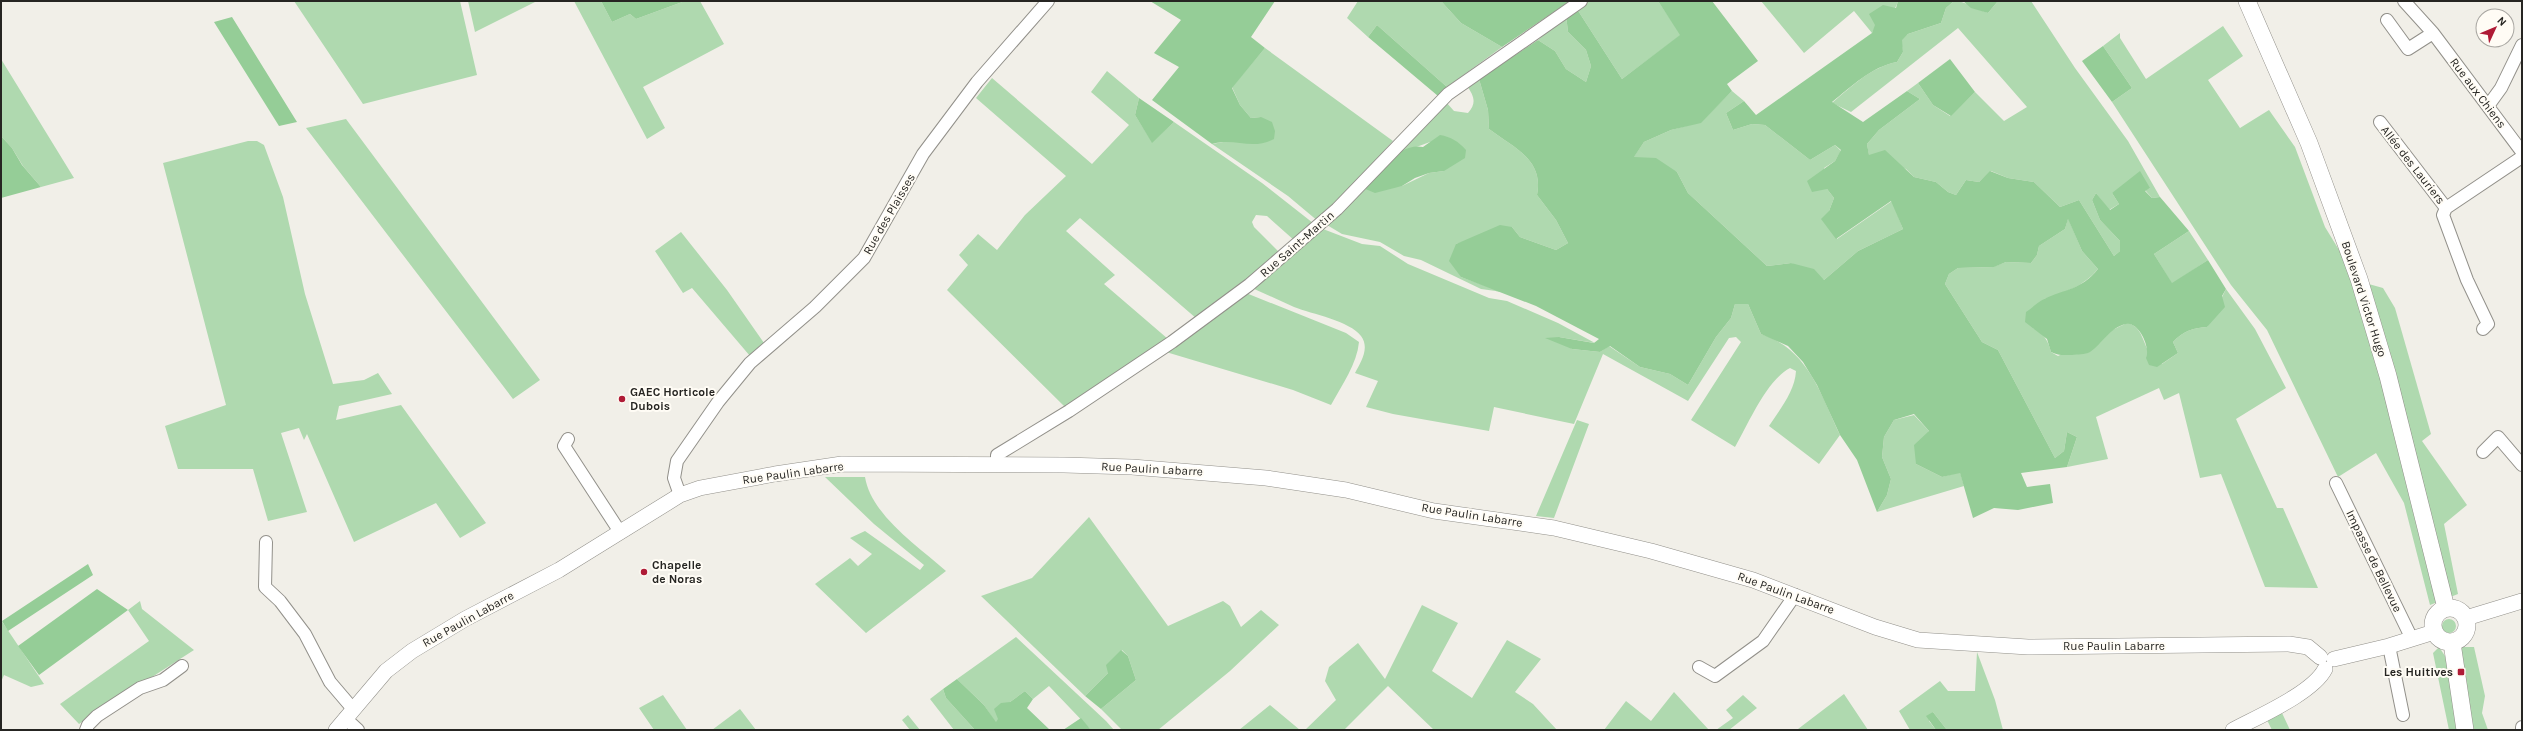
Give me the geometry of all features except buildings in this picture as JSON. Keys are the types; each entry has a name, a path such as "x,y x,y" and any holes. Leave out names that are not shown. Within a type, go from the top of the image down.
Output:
{"main road":[{"name":"Boulevard Victor Hugo","path":"2247,1 2309,144 2359,279 2390,383 2446,608"},
{"path":"2446,608 2458,610 2466,618 2468,623 2464,636 2452,643 2443,642 2434,632 2432,622 2436,615 2446,608"},
{"path":"2452,643 2465,730"}],"street":[{"name":"Rue des Plaisses","path":"680,495 674,478 677,461 718,402 750,363 815,307 864,258 923,154 977,82 1048,1"},
{"name":"Rue Saint-Martin","path":"997,464 997,455 1069,411 1172,342 1249,285 1337,209 1448,94 1581,1"},
{"name":"Rue aux Chiens","path":"2404,1 2433,33 2522,152"},
{"path":"2387,20 2408,49 2433,33"},
{"path":"2488,106 2501,88 2522,45"},
{"name":"Allée des Lauriers","path":"2380,122 2446,208"},
{"path":"2482,329 2488,324 2467,280 2443,215 2446,208 2522,157"},
{"path":"2483,452 2498,437 2522,465"},
{"path":"568,439 564,446 620,532"},
{"name":"Rue Paulin Labarre","path":"345,719 386,671 412,651 465,619 558,570 680,495 700,488 821,466 868,464 997,464 1132,467 1304,482 1434,511 1564,530 1693,562 1753,580 1875,627 1918,640 2028,647 2289,644 2308,647 2326,662"},
{"name":"Impasse de Bellevue","path":"2336,483 2412,639"},
{"path":"266,542 265,587 280,601 304,634 330,682 345,719 358,730"},
{"path":"1699,667 1716,676 1763,641 1795,595"},
{"path":"2466,618 2522,601"},
{"path":"2233,730 2307,689 2322,676 2326,662 2389,646 2434,632"},
{"path":"2389,646 2406,701 2403,715"},
{"path":"86,730 88,725 97,716 140,688 163,680 182,666"}],"green space":[{"path":"294,1 460,1 477,75 363,104"},
{"path":"468,1 537,1 475,32"},
{"path":"574,1 601,1 612,22 630,14 636,19 685,1 700,1 724,44 643,87 665,128 647,139"},
{"path":"601,1 685,1 636,19 630,14 612,22"},
{"path":"1150,1 1275,1 1251,37 1265,48 1232,88 1240,105 1251,118 1261,117 1272,122 1275,131 1274,139 1258,144 1220,142 1212,144 1152,100 1179,67 1154,53 1181,20"},
{"path":"1358,1 1441,1 1461,23 1502,47 1447,87 1377,25 1368,37 1347,18"},
{"path":"1441,1 1570,1 1502,47 1461,23"},
{"path":"1589,1 1658,1 1681,35 1622,79 1577,9"},
{"path":"1658,1 1712,1 1758,61 1727,84 1732,91 1701,123 1671,130 1644,142 1634,157 1656,158 1677,172 1688,193 1767,266 1791,263 1814,269 1824,280 1858,251 1903,229 1891,201 1836,239 1821,219 1829,211 1834,198 1827,189 1812,192 1807,181 1835,161 1841,150 1835,145 1810,160 1765,125 1752,124 1733,130 1726,113 1744,101 1756,115 1872,33 1875,25 1869,14 1883,5 1896,8 1898,1 1954,1 1946,8 1941,23 1908,34 1902,40 1903,52 1897,62 1888,64 1870,73 1832,102 1863,122 1907,91 1920,99 1879,130 1867,144 1869,155 1885,150 1914,177 1936,182 1948,192 1956,195 1966,180 1979,182 1990,171 2008,178 2034,182 2060,207 2079,200 2114,256 2120,251 2120,241 2100,220 2092,200 2096,193 2110,210 2119,204 2112,193 2140,171 2150,188 2145,191 2152,198 2160,197 2189,231 2154,254 2172,283 2208,260 2226,289 2222,296 2225,307 2207,327 2188,331 2177,338 2173,342 2178,353 2157,367 2149,365 2146,358 2147,348 2145,342 2139,331 2131,324 2126,324 2115,329 2088,353 2064,355 2051,352 2047,339 2025,322 2026,312 2044,299 2079,285 2092,276 2098,269 2082,251 2068,219 2065,229 2039,246 2037,255 2031,263 2006,262 1994,267 1958,268 1949,274 1945,284 1982,342 1998,350 2055,458 2064,451 2067,432 2077,437 2067,467 2021,473 2027,487 2050,484 2053,503 2018,510 1994,508 1973,518 1960,473 1942,477 1916,464 1914,445 1929,431 1914,414 1894,420 1884,437 1882,457 1891,479 1887,495 1877,512 1857,460 1840,435 1817,385 1803,362 1788,346 1761,334 1748,304 1735,304 1731,318 1716,337 1688,385 1670,374 1640,367 1610,346 1600,352 1572,349 1545,338 1559,337 1594,343 1599,339 1536,306 1461,277 1449,261 1456,244 1500,225 1512,227 1520,237 1556,250 1568,243 1556,220 1537,195 1538,183 1536,172 1531,163 1517,149 1489,129 1488,110 1479,79 1538,40 1555,51 1566,69 1586,82 1591,66 1586,50 1568,32 1566,15 1577,9 1622,79 1680,35"},
{"path":"1761,1 1898,1 1894,10 1878,24 1872,33 1854,11 1804,53"},
{"path":"1954,1 1958,1 1988,13 1998,1 2031,1 2075,68 2128,141 2160,197 2152,198 2145,190 2150,188 2112,193 2119,204 2109,210 2096,193 2092,200 2100,220 2120,241 2120,251 2114,256 2079,200 2060,207 2034,182 2008,178 1991,171 1979,182 1966,180 1956,195 1948,192 1936,182 1914,177 1906,169 1869,156 1867,144 1879,130 1920,99 1907,91 1918,83 1933,105 1950,116 1975,92 2004,121 2027,107 1958,28 1851,112 1832,103 1862,78 1879,68 1897,62 1903,52 1901,40 1908,34 1941,23 1946,8"},
{"path":"1963,1 1998,1 1988,13 1971,8"},
{"path":"1566,15 1568,32 1586,50 1591,66 1586,82 1566,69 1555,51 1538,40"},
{"path":"232,17 297,122 279,126 214,22"},
{"path":"1377,25 1447,87 1438,96 1368,37"},
{"path":"2223,26 2243,56 2208,80 2240,128 2269,110 2295,147 2325,227 2358,281 2383,288 2395,308 2431,434 2422,441 2467,505 2444,524 2458,594 2430,605 2404,503 2376,453 2338,477 2267,330 2231,285 2112,102 2132,88 2103,46 2120,33 2120,38 2146,79"},
{"path":"2103,46 2132,88 2112,102 2082,61"},
{"path":"1265,48 1393,141 1319,222 1288,196 1212,144 1229,141 1261,117 1251,118 1240,105 1232,87"},
{"path":"1,59 74,178 41,187 23,166 12,148 1,136"},
{"path":"1950,59 1975,92 1951,116 1933,105 1918,83"},
{"path":"1107,71 1139,98 1135,115 1152,142 1174,122 1262,183 1313,223 1295,241 1267,216 1256,215 1252,222 1254,227 1280,253 1197,319 1080,218 1066,231 1115,275 1104,284 1168,339 1066,408 947,290 968,265 959,255 978,234 997,250 1025,215 1066,176 976,98 992,78 1092,164 1129,125 1091,92"},
{"path":"1479,79 1488,110 1489,129 1517,149 1531,163 1536,172 1538,183 1537,195 1556,220 1568,243 1556,250 1520,237 1512,227 1456,244 1461,277 1503,292 1481,289 1421,260 1404,256 1380,242 1342,234 1327,225 1363,188 1402,186 1429,173 1444,171 1430,142 1397,154 1446,102 1454,111 1468,113 1473,106 1474,100 1467,86"},
{"path":"1732,91 1744,101 1726,113 1733,130 1752,124 1765,125 1810,160 1835,145 1841,151 1835,161 1824,168 1827,189 1834,198 1829,211 1837,239 1892,201 1903,229 1858,251 1824,280 1791,263 1767,266 1688,193 1677,172 1633,158 1644,142 1671,130 1701,122"},
{"path":"1139,98 1174,122 1152,143 1135,115"},
{"path":"346,119 540,380 513,399 306,128"},
{"path":"1440,135 1451,138 1460,144 1466,150 1465,158 1444,171 1429,173 1415,178 1402,186 1375,193 1363,188 1390,160 1398,154 1406,149 1423,147"},
{"path":"1,136 12,148 22,165 41,187 1,198"},
{"path":"248,141 257,141 264,145 283,197 305,294 333,384 364,380 378,373 392,394 339,406 336,420 401,405 486,523 460,538 436,503 354,542 307,434 304,440 299,428 281,433 307,512 268,521 253,469 178,469 165,426 226,405 163,163"},
{"path":"2068,218 2082,251 2098,269 2080,284 2044,299 2033,328 2045,338 2051,352 2058,356 2127,323 2136,328 2142,336 2150,353 2162,364 2178,353 2173,342 2177,338 2188,331 2207,327 2226,289 2255,329 2286,388 2236,419 2277,508 2283,508 2318,588 2265,587 2221,474 2200,478 2179,393 2164,400 2159,388 2096,417 2108,459 2067,467 2077,437 2067,432 2064,451 2055,458 1998,350 1982,342 1945,284 1949,274 1958,268 1993,267 2006,262 2031,263 2037,255 2039,246 2065,229"},
{"path":"1323,229 1362,244 1380,246 1408,264 1489,298 1507,301 1558,323 1595,343 1559,337 1572,349 1600,352 1609,346 1640,367 1670,374 1688,385 1716,337 1731,318 1735,304 1748,304 1761,334 1777,341 1790,350 1811,374 1840,435 1819,464 1769,426 1786,400 1793,386 1796,371 1790,368 1773,382 1766,392 1735,447 1691,420 1741,342 1736,337 1729,338 1688,401 1603,354 1574,424 1494,407 1489,431 1393,414 1366,407 1378,381 1355,373 1362,360 1365,350 1364,341 1361,336 1356,331 1340,322 1294,307 1252,288"},
{"path":"2189,231 2208,260 2172,284 2154,254"},
{"path":"681,232 727,290 764,343 750,356 692,288 683,293 655,251"},
{"path":"1246,293 1346,333 1359,342 1358,350 1352,366 1331,405 1293,390 1166,352"},
{"path":"1914,415 1929,431 1916,464 1942,477 1960,472 1964,486 1877,512 1887,495 1891,479 1882,457 1884,437 1894,420"},
{"path":"1577,420 1589,424 1554,518 1536,516"},
{"path":"825,477 865,477 869,491 876,504 886,517 897,529 946,571 866,633 815,584 850,558 858,566 872,554 850,538 865,531 920,570 924,565 874,524"},
{"path":"1089,517 1168,626 1223,601 1230,606 1241,627 1261,610 1279,625 1230,671 1158,730 1122,730 1101,709 1136,680 1128,656 1122,650 1108,673 1085,696 981,596 1032,578"},
{"path":"88,564 93,575 8,631 2,621"},
{"path":"97,589 128,610 39,675 18,646"},
{"path":"140,601 142,609 194,650 79,724 60,704 149,641 128,610"},
{"path":"1422,605 1458,623 1432,671 1472,698 1507,640 1541,659 1515,692 1533,704 1557,730 1434,730 1388,686 1344,730 1305,730 1336,700 1325,681 1329,667 1358,643 1385,679"},
{"path":"2446,619 2452,619 2456,623 2456,629 2452,633 2446,633 2442,629 2442,623"},
{"path":"1,620 44,684 31,687 4,675 1,682"},
{"path":"1016,637 1114,730 1091,730 1049,686 1033,699 1025,691 1010,702 996,723 984,705 957,679"},
{"path":"2439,647 2447,659 2461,730 2449,730 2433,653"},
{"path":"2462,647 2474,647 2485,696 2482,713 2488,730 2471,730 2459,654"},
{"path":"1121,650 1128,656 1136,680 1101,709 1085,696 1108,673 1106,665"},
{"path":"1977,652 1995,700 2003,730 1947,730 1933,712 1929,721 1936,730 1910,730 1899,711 1940,681 1948,691 1975,691"},
{"path":"957,679 984,705 996,722 998,719 994,709 1001,703 1010,702 1025,691 1033,699 1027,708 1050,730 975,730 946,698 943,689"},
{"path":"943,689 946,698 975,730 954,730 930,699"},
{"path":"1674,692 1709,730 1604,730 1626,701 1651,721"},
{"path":"1844,694 1868,730 1798,729"},
{"path":"663,695 687,730 654,730 639,708"},
{"path":"1743,695 1757,708 1729,730 1716,730 1733,718 1726,710"},
{"path":"1270,705 1300,730 1239,730"},
{"path":"740,709 756,730 712,730"},
{"path":"1933,712 1947,730 1936,730 1926,716"},
{"path":"2282,713 2290,730 2272,730 2267,720"},
{"path":"908,715 920,730 910,730 902,720"},
{"path":"1081,718 1091,730 1063,730"}],"place":[{"name":"GAEC Horticole Dubois","path":"622,399"},
{"name":"Chapelle de Noras","path":"644,572"},
{"name":"Les Huitives","path":"2461,672"}]}
